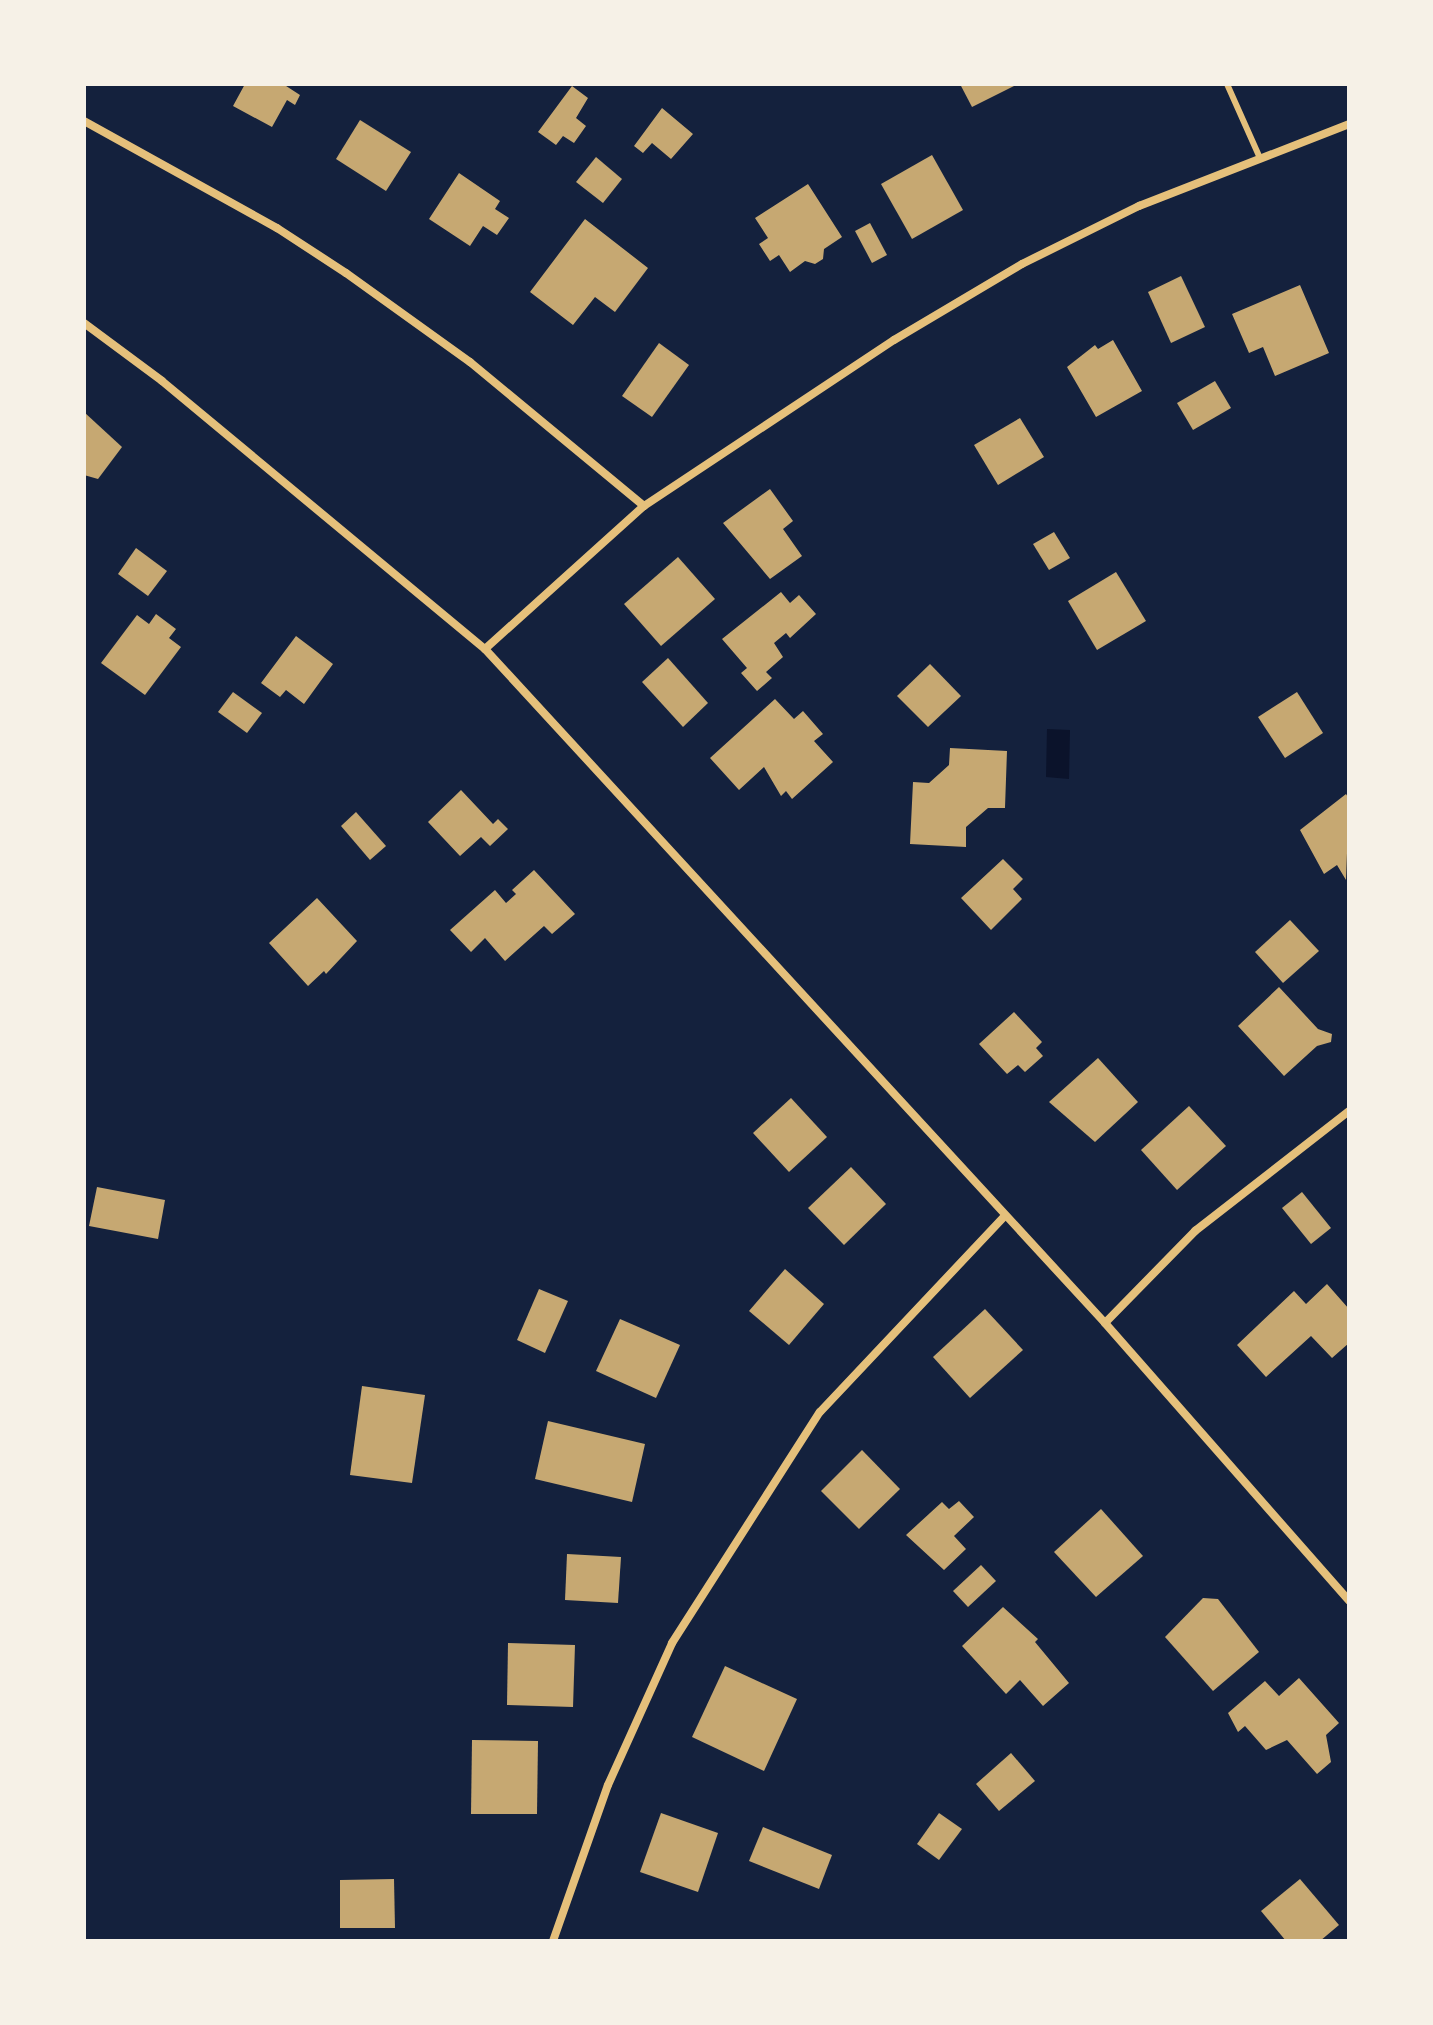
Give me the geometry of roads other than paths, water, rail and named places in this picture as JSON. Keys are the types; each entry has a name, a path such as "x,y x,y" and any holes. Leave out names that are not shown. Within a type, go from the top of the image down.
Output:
{"street":[{"path":"84,121 277,228 346,273 470,362 644,506"},
{"path":"485,649 644,506 894,340 1022,264 1139,206 1349,124"},
{"path":"84,323 162,381 485,649 1105,1323 1349,1601"},
{"path":"1105,1323 1195,1231 1349,1111"},
{"path":"553,1941 608,1785 672,1643 820,1412 1005,1216"}],"lane":[{"path":"1227,84 1260,158"}],"water":[{"path":"1047,729 1070,730 1069,779 1046,777"}]}
